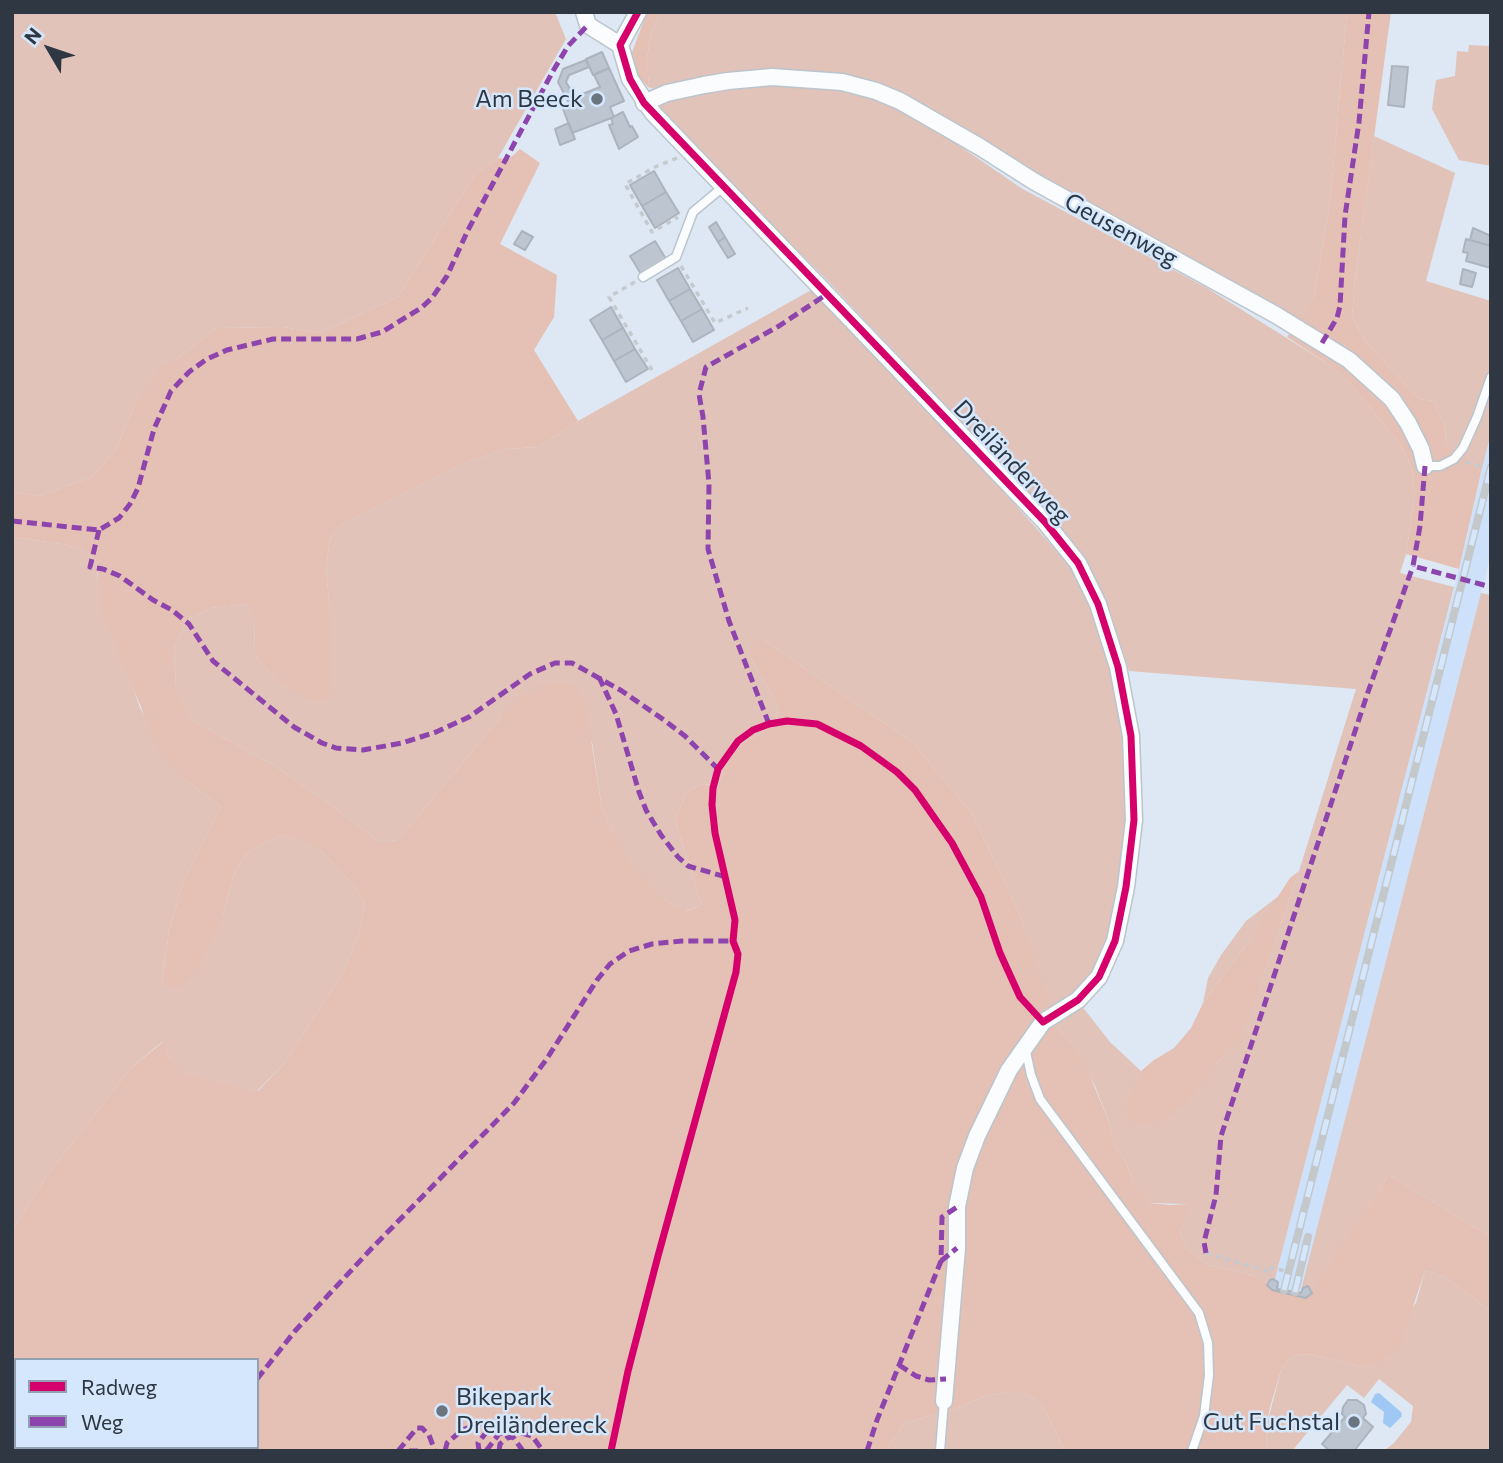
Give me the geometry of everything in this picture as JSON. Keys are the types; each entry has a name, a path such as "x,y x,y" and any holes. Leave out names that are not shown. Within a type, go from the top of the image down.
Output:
{"street":[{"path":"584,12 588,24 620,45 638,12"},
{"name":"Dreiländerweg","path":"620,45 630,79 644,103 1045,522 1077,563 1098,604 1118,667 1132,736 1134,820 1126,887 1115,942 1099,978 1078,1000 1043,1022 1025,1047"},
{"name":"Geusenweg","path":"644,103 667,93 716,83 772,77 842,82 900,101 980,146 1035,182 1276,316 1349,360 1392,399 1412,431 1425,466"},
{"path":"944,1401 957,1248 957,1208 965,1168 991,1102 1025,1047"}],"lane":[{"path":"643,276 676,257 693,212 723,187"},
{"name":"Geusenweg","path":"1425,466 1447,463 1463,448 1491,377"},
{"path":"1025,1047 1040,1099 1199,1313 1209,1343 1209,1376 1204,1416 1192,1451"},
{"path":"940,1451 944,1401"}],"path":[{"path":"687,149 675,159 625,184 652,232 685,213 693,212"},
{"path":"676,257 715,323 748,308"},
{"path":"643,276 610,297 652,370"},
{"path":"1206,1253 1271,1272 1272,1267 1284,1271"}],"shaded area":[{"path":"12,12 555,12 566,39 498,158 476,173 398,297 320,333 283,327 216,328 176,360 133,409 116,450 92,477 39,496 12,492"},
{"path":"647,12 660,12 650,37 646,68 649,74 648,87 634,71 631,55"},
{"path":"660,12 1347,12 1330,204 1314,297 1298,322 1029,175 941,115 888,90 780,73 709,75 654,89 648,87 649,75 646,68 650,37"},
{"path":"1347,12 1391,12 1352,317 1364,340 1419,399 1433,401 1445,426 1446,443 1465,453 1481,473 1459,569 1406,554 1415,493 1412,467 1400,444 1349,382 1328,364 1287,337 1314,297 1330,204"},
{"path":"1469,45 1491,46 1491,166 1459,160 1432,109 1436,80 1455,76 1457,51 1468,52"},
{"path":"780,83 842,88 887,99 1021,188 1207,288 1328,364 1349,382 1400,444 1412,467 1415,493 1406,554 1400,573 1454,587 1275,1279 1268,1283 1252,1275 1208,1265 1187,1249 1180,1233 1188,1204 1148,1203 1133,1182 1126,1163 1115,1146 1095,1086 1074,1047 1055,1025 1081,1005 1110,1042 1141,1071 1136,1084 1216,1064 1244,1032 1299,871 1356,689 1129,671 1105,598 1084,559 1052,518 824,277 658,110 663,102 710,89"},
{"path":"1374,136 1455,173 1426,281 1491,301 1491,368 1474,417 1456,450 1446,443 1445,426 1433,401 1419,399 1364,340 1352,317"},
{"path":"520,149 540,163 500,244 557,275 554,317 534,350 578,421 538,447 506,449 462,464 342,524 330,538 326,568 330,612 330,692 325,701 315,702 274,678 255,655 254,613 245,604 211,608 186,620 174,648 176,689 193,721 275,766 379,842 398,840 520,698 543,684 576,685 587,714 602,809 630,865 667,901 687,911 702,905 675,820 687,792 702,784 718,785 731,756 744,742 774,726 778,714 777,704 751,658 752,641 762,639 912,742 972,814 1021,917 1055,1025 1074,1047 1087,1069 1109,1122 1115,1146 1126,1163 1133,1182 1149,1203 1189,1204 1180,1233 1187,1249 1208,1265 1252,1275 1268,1283 1272,1290 1301,1293 1308,1297 1389,1175 1491,1237 1491,1311 1445,1277 1425,1270 1401,1344 1383,1360 1363,1367 1310,1354 1293,1356 1282,1367 1266,1427 1267,1451 1065,1451 1042,1404 1023,1392 1005,1392 904,1423 885,1451 12,1451 12,1231 46,1177 131,1068 163,1042 168,1056 182,1072 258,1091 284,1064 344,971 359,935 365,903 355,886 322,852 305,841 283,835 247,853 235,871 223,915 200,965 177,989 162,984 169,931 183,883 221,807 186,780 159,751 102,612 96,561 82,549 12,537 12,492 39,496 92,477 116,450 133,409 163,364 176,360 216,328 283,327 320,333 398,297 476,173 498,158 509,159"},
{"path":"813,289 1038,530 1072,569 1094,606 1113,668 1125,738 1128,819 1121,886 1111,939 1096,973 1071,1000 1049,1010 1021,917 972,814 912,742 762,639 751,658 777,704 778,714 774,726 744,742 731,756 718,785 702,784 687,792 675,820 702,905 686,911 667,901 630,866 602,809 592,742 501,717 398,840 379,842 275,766 193,721 176,690 174,648 186,620 211,608 245,604 254,612 255,655 274,678 330,692 330,612 326,568 330,538 342,524 462,464 506,449 538,447 578,421"},
{"path":"1491,386 1491,433 1481,473 1465,453"},
{"path":"1491,433 1491,555 1301,1293 1277,1289 1278,1283 1275,1279 1459,569"},
{"path":"12,537 82,549 96,561 98,580 140,708 186,780 221,807 183,883 169,931 162,984 223,915 235,871 247,853 283,835 305,840 322,852 355,886 365,903 359,935 344,971 284,1064 257,1091 181,1072 168,1056 162,1042 131,1068 46,1177 12,1231"},
{"path":"1481,593 1491,595 1491,1237 1389,1175 1312,1293 1308,1286 1301,1290"},
{"path":"1299,871 1244,1033 1187,1102 1166,1119 1137,1126 1126,1114 1127,1103 1141,1071 1174,1048 1191,1028 1203,1003 1249,941 1290,878"},
{"path":"1280,895 1203,1003 1208,978 1221,955 1246,921"},
{"path":"1425,1270 1445,1277 1491,1311 1491,1451 1383,1451 1393,1444 1411,1422 1413,1406 1379,1379 1364,1398 1347,1385 1292,1451 1267,1451 1266,1427 1282,1367 1293,1356 1310,1354 1363,1367 1416,1303"},
{"path":"1005,1392 1023,1392 1042,1404 1065,1451 885,1451 904,1423"}],"water":[{"path":"1379,1393 1401,1412 1402,1416 1390,1428 1383,1423 1384,1412 1371,1402 1375,1394"}],"building":[{"path":"602,52 609,68 593,75 586,59"},
{"path":"586,60 589,67 569,75 566,82 575,97 568,101 558,82 563,69"},
{"path":"1392,66 1408,67 1404,107 1388,105"},
{"name":"Am Beeck","path":"609,68 624,101 610,107 614,117 572,133 562,106 569,104 568,101 575,97 600,87 594,75"},
{"path":"623,112 638,137 619,149 609,125 613,124 611,118"},
{"path":"569,123 575,139 560,145 555,129"},
{"path":"654,171 666,192 642,206 630,185"},
{"path":"666,192 679,213 655,228 642,206"},
{"path":"716,222 725,237 718,242 709,227"},
{"path":"1473,228 1491,236 1491,246 1470,240"},
{"path":"522,231 533,237 525,250 514,244"},
{"path":"725,237 735,254 728,258 718,242"},
{"path":"1466,239 1491,246 1491,268 1466,261 1468,253 1463,252"},
{"path":"655,241 666,259 641,274 630,256"},
{"path":"678,268 690,289 669,301 657,280"},
{"path":"1463,269 1476,273 1472,287 1460,284"},
{"path":"690,289 702,309 681,321 669,301"},
{"path":"611,307 623,328 602,340 590,320"},
{"path":"702,309 714,330 693,342 681,321"},
{"path":"623,328 635,349 614,361 602,340"},
{"path":"635,349 648,369 626,382 614,361"},
{"path":"1273,1279 1278,1282 1277,1289 1301,1293 1303,1288 1308,1286 1312,1293 1306,1298 1272,1290 1267,1285"},
{"name":"Gut Fuchstal","path":"1348,1400 1357,1400 1364,1405 1366,1414 1363,1418 1373,1427 1354,1451 1330,1451 1322,1444 1345,1417 1342,1414 1343,1407"}],"railway":[{"path":"1284,1290 1491,467"},
{"path":"1295,1292 1308,1237"}],"marked path":[{"path":"1322,343 1337,318 1340,306 1345,216 1359,122 1369,12"},
{"path":"12,521 99,530 119,518 138,488 154,429 171,391 189,372 207,359 227,350 273,339 357,339 382,332 421,308 432,298 447,276 468,230 553,71 568,46 588,25"},
{"path":"769,724 729,621 708,549 709,484 699,394 706,367 779,326 827,294"},
{"path":"1425,466 1420,526 1413,566 1491,587"},
{"path":"99,530 90,567 120,576 172,610 189,624 213,661 294,727 322,743 336,748 363,750 402,743 469,717 530,674 555,663 572,663 622,691 664,720 685,736 718,769"},
{"path":"1206,1253 1204,1242 1216,1195 1221,1136 1368,692 1413,566"},
{"path":"599,677 616,714 646,810 661,835 688,866 726,877"},
{"path":"259,1376 295,1331 372,1248 514,1103 610,964 629,951 652,944 733,941"},
{"path":"867,1451 941,1261 942,1217 957,1207"},
{"path":"941,1261 957,1248"},
{"path":"899,1365 916,1376 929,1380 946,1379"},
{"path":"445,1451 447,1443 462,1430 482,1423 488,1430 478,1443 479,1451"},
{"path":"398,1451 417,1428 422,1428 429,1435 435,1451"},
{"path":"486,1451 499,1434 511,1430 532,1436 543,1451"},
{"path":"499,1451 500,1444 513,1437 523,1451"},
{"path":"409,1451 418,1451"}],"cycle path":[{"path":"611,1451 628,1371 658,1256 736,972 738,954 733,941 735,920 715,833 712,805 718,769 738,741 753,730 769,724 787,721 817,724 861,746 897,772 915,790 952,843 981,897 1000,953 1020,997 1043,1022 1078,1000 1099,977 1115,941 1126,887 1134,820 1131,736 1118,667 1098,604 1078,563 1045,522 644,103 630,79 620,45 638,12"}],"place":[{"name":"Am Beeck","path":"597,99"},
{"name":"Bikepark Dreiländereck","path":"442,1411"},
{"name":"Gut Fuchstal","path":"1354,1422"}]}
